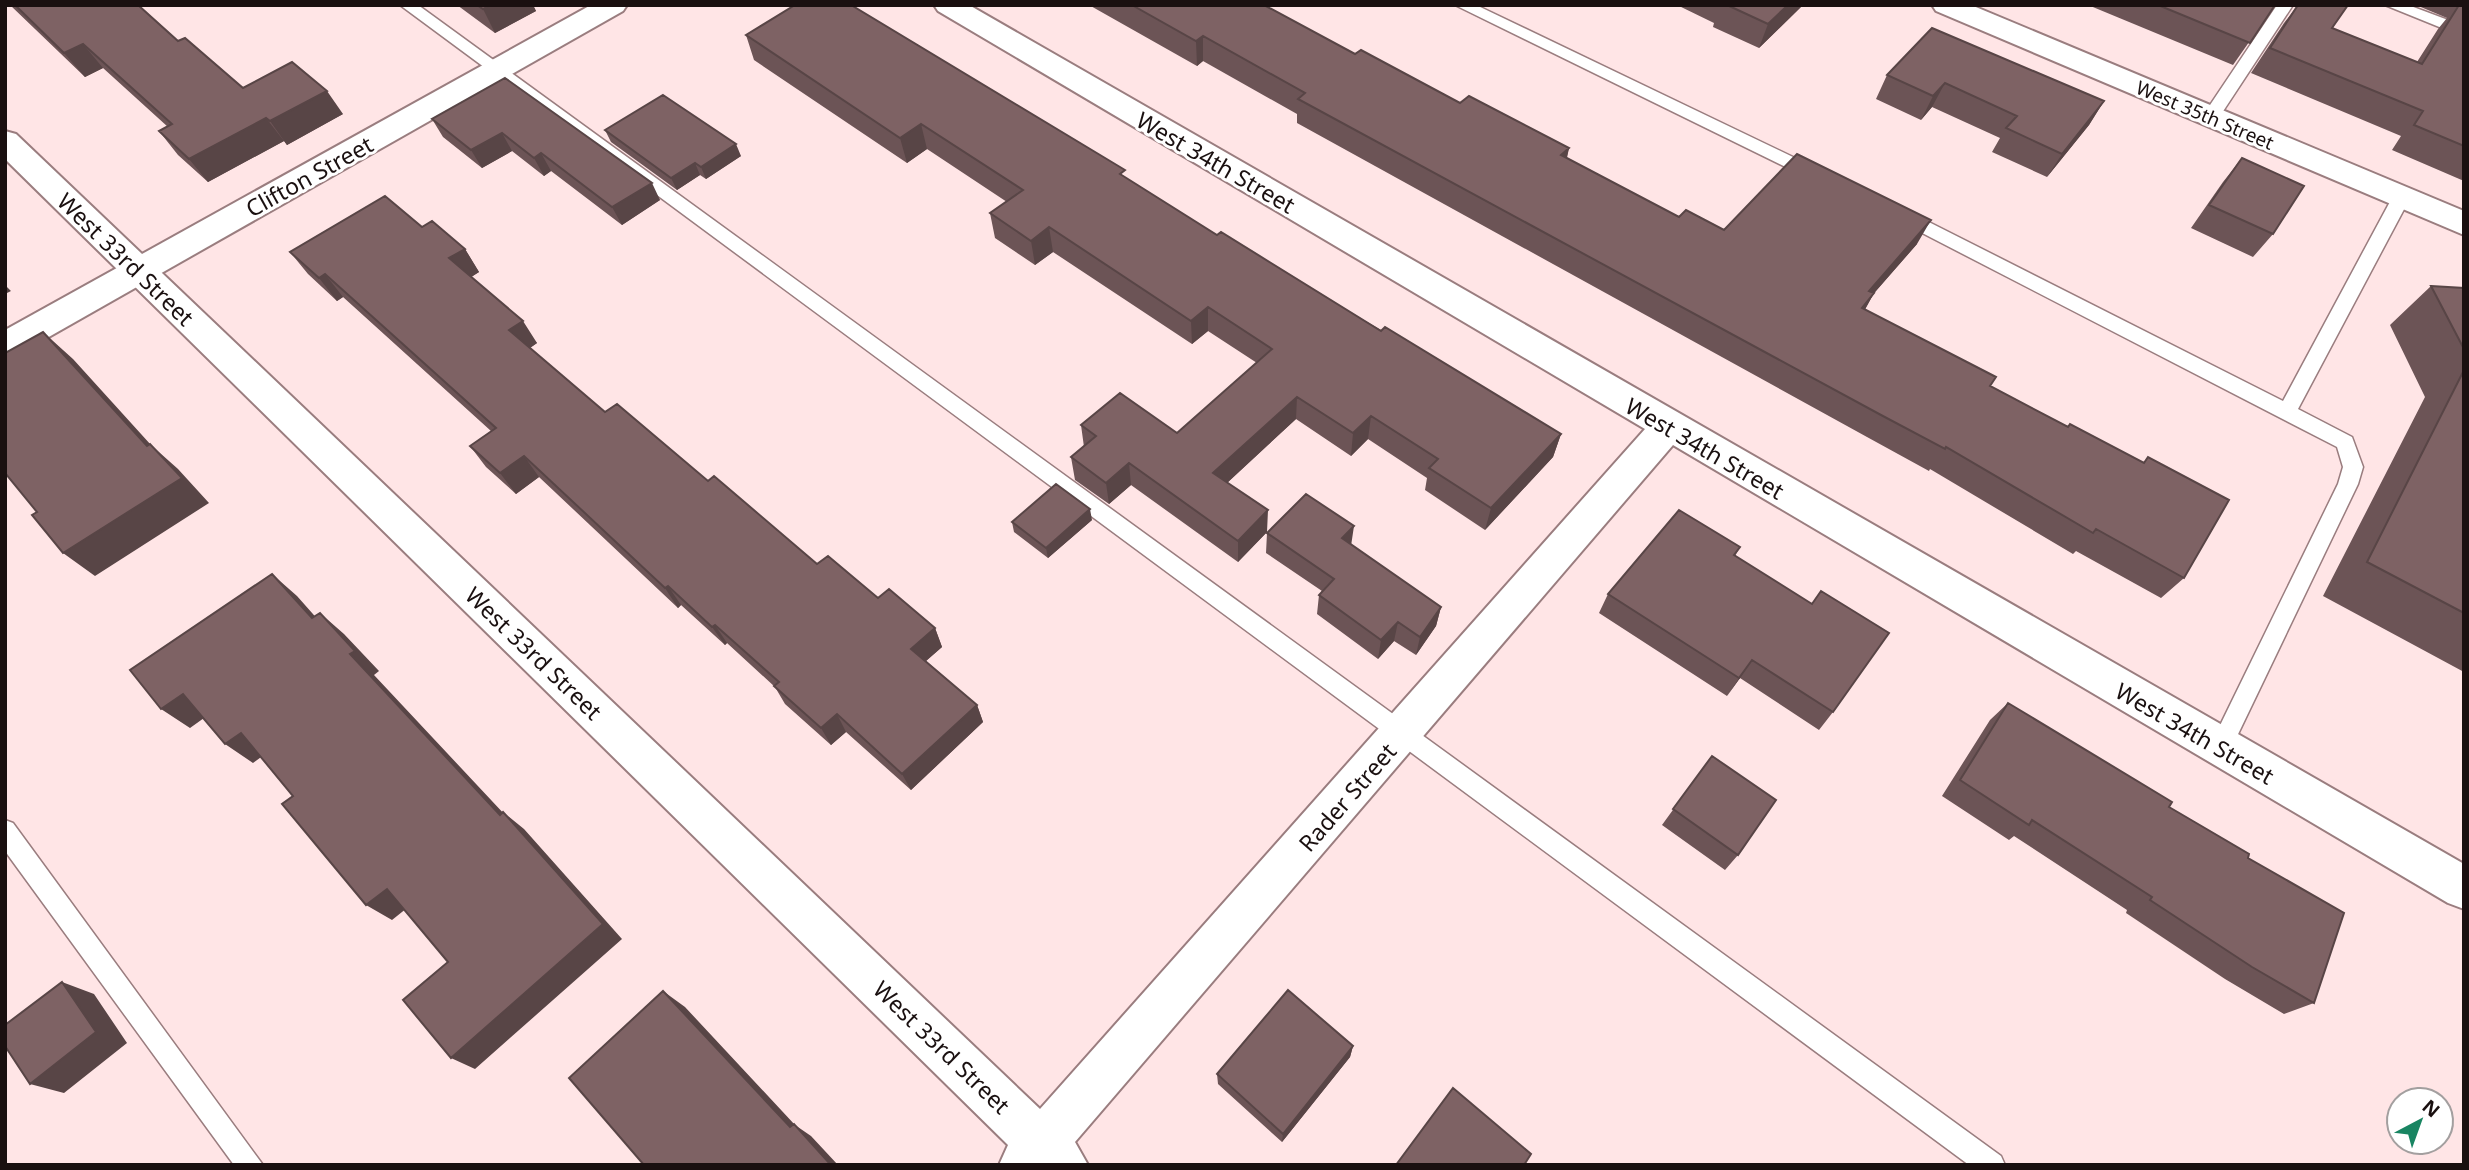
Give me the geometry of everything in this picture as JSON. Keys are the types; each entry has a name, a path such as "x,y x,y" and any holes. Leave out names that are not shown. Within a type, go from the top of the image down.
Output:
{"street":[{"name":"Clifton Street","path":"5,346 614,5"},
{"name":"West 34th Street","path":"948,5 2464,888"},
{"name":"West 35th Street","path":"1946,5 2464,224"},
{"name":"West 33rd Street","path":"5,141 1043,1158"},
{"name":"Rader Street","path":"1043,1158 1403,733 1668,426"}],"lane":[{"path":"408,5 1992,1165"},
{"path":"1463,5 1837,184"},
{"path":"2210,118 2285,5"},
{"path":"2393,5 2464,32"},
{"path":"2287,412 2401,198"},
{"path":"1887,209 2345,442 2353,467 2348,484 2220,748"},
{"path":"5,831 250,1165"}],"building":[{"path":"15,5 138,5 178,41 185,38 243,88 292,62 327,91 270,121 266,118 189,159 159,131 172,124 83,44 64,53"},
{"path":"795,5 851,5 1125,170 1120,174 1217,235 1221,232 1381,331 1385,327 1561,434 1491,508 1429,468 1438,459 1371,416 1353,433 1297,397 1213,473 1268,510 1238,541 1129,463 1106,483 1071,457 1096,436 1081,425 1120,393 1177,433 1272,349 1208,307 1191,321 1049,227 1031,241 990,213 1023,190 921,124 900,138 746,35"},
{"path":"1132,5 1264,5 1355,54 1361,50 1460,103 1469,96 1569,148 1561,155 1679,217 1686,210 1724,230 1797,154 1931,220 1869,291 1874,293 1862,308 1996,377 1990,386 2068,427 2070,424 2144,463 2148,457 2229,500 2184,578 2096,529 2093,533 1946,447 1945,449 1881,415 1298,99 1305,93 1203,36 1196,41"},
{"path":"1727,5 1788,5 1768,24"},
{"path":"2158,5 2275,5 2250,43"},
{"path":"2298,5 2348,5 2332,28 2422,64 2459,5 2464,6 2464,146 2414,125 2423,111 2270,48"},
{"path":"1932,28 2104,101 2062,154 2006,128 2017,116 1945,83 1933,96 1887,75"},
{"path":"505,78 652,183 612,207 541,153 534,158 502,133 471,150 432,119"},
{"path":"663,95 736,144 701,167 695,163 671,178 605,130"},
{"path":"2242,158 2304,186 2273,234 2209,205"},
{"path":"385,196 422,227 432,221 465,249 449,258 523,321 509,330 605,412 617,404 708,481 714,476 817,564 828,556 878,598 889,589 935,628 911,649 977,705 902,774 837,714 821,728 774,686 779,682 715,625 712,627 668,586 665,588 524,456 500,473 470,446 496,428 325,274 319,278 290,252"},
{"path":"2431,286 2464,288 2464,349"},
{"path":"43,332 147,446 150,444 182,478 63,553 32,515 37,512 5,473 5,353"},
{"path":"2464,370 2464,613 2367,562"},
{"path":"1056,484 1090,509 1046,548 1012,522"},
{"path":"1306,494 1354,526 1342,538 1441,607 1420,637 1398,622 1381,640 1319,595 1334,579 1267,533"},
{"path":"1679,510 1740,547 1734,555 1812,604 1821,591 1889,633 1833,712 1752,660 1739,678 1608,594"},
{"path":"272,574 312,618 320,613 355,651 350,654 500,815 503,812 603,924 451,1058 403,1000 448,962 387,889 366,905 282,804 293,796 241,733 225,744 183,694 161,709 130,670"},
{"path":"2008,703 2172,802 2169,807 2249,854 2248,858 2344,913 2314,1003 2252,967 2150,900 2152,897 2032,820 2029,825 1960,780"},
{"path":"1712,756 1776,800 1738,855 1673,809"},
{"path":"62,982 96,1032 30,1084 5,1046 5,1025"},
{"path":"1288,990 1353,1046 1283,1134 1217,1074"},
{"path":"663,991 790,1127 794,1124 831,1165 644,1165 569,1078"},
{"path":"1453,1088 1531,1154 1524,1165 1396,1165"}]}
